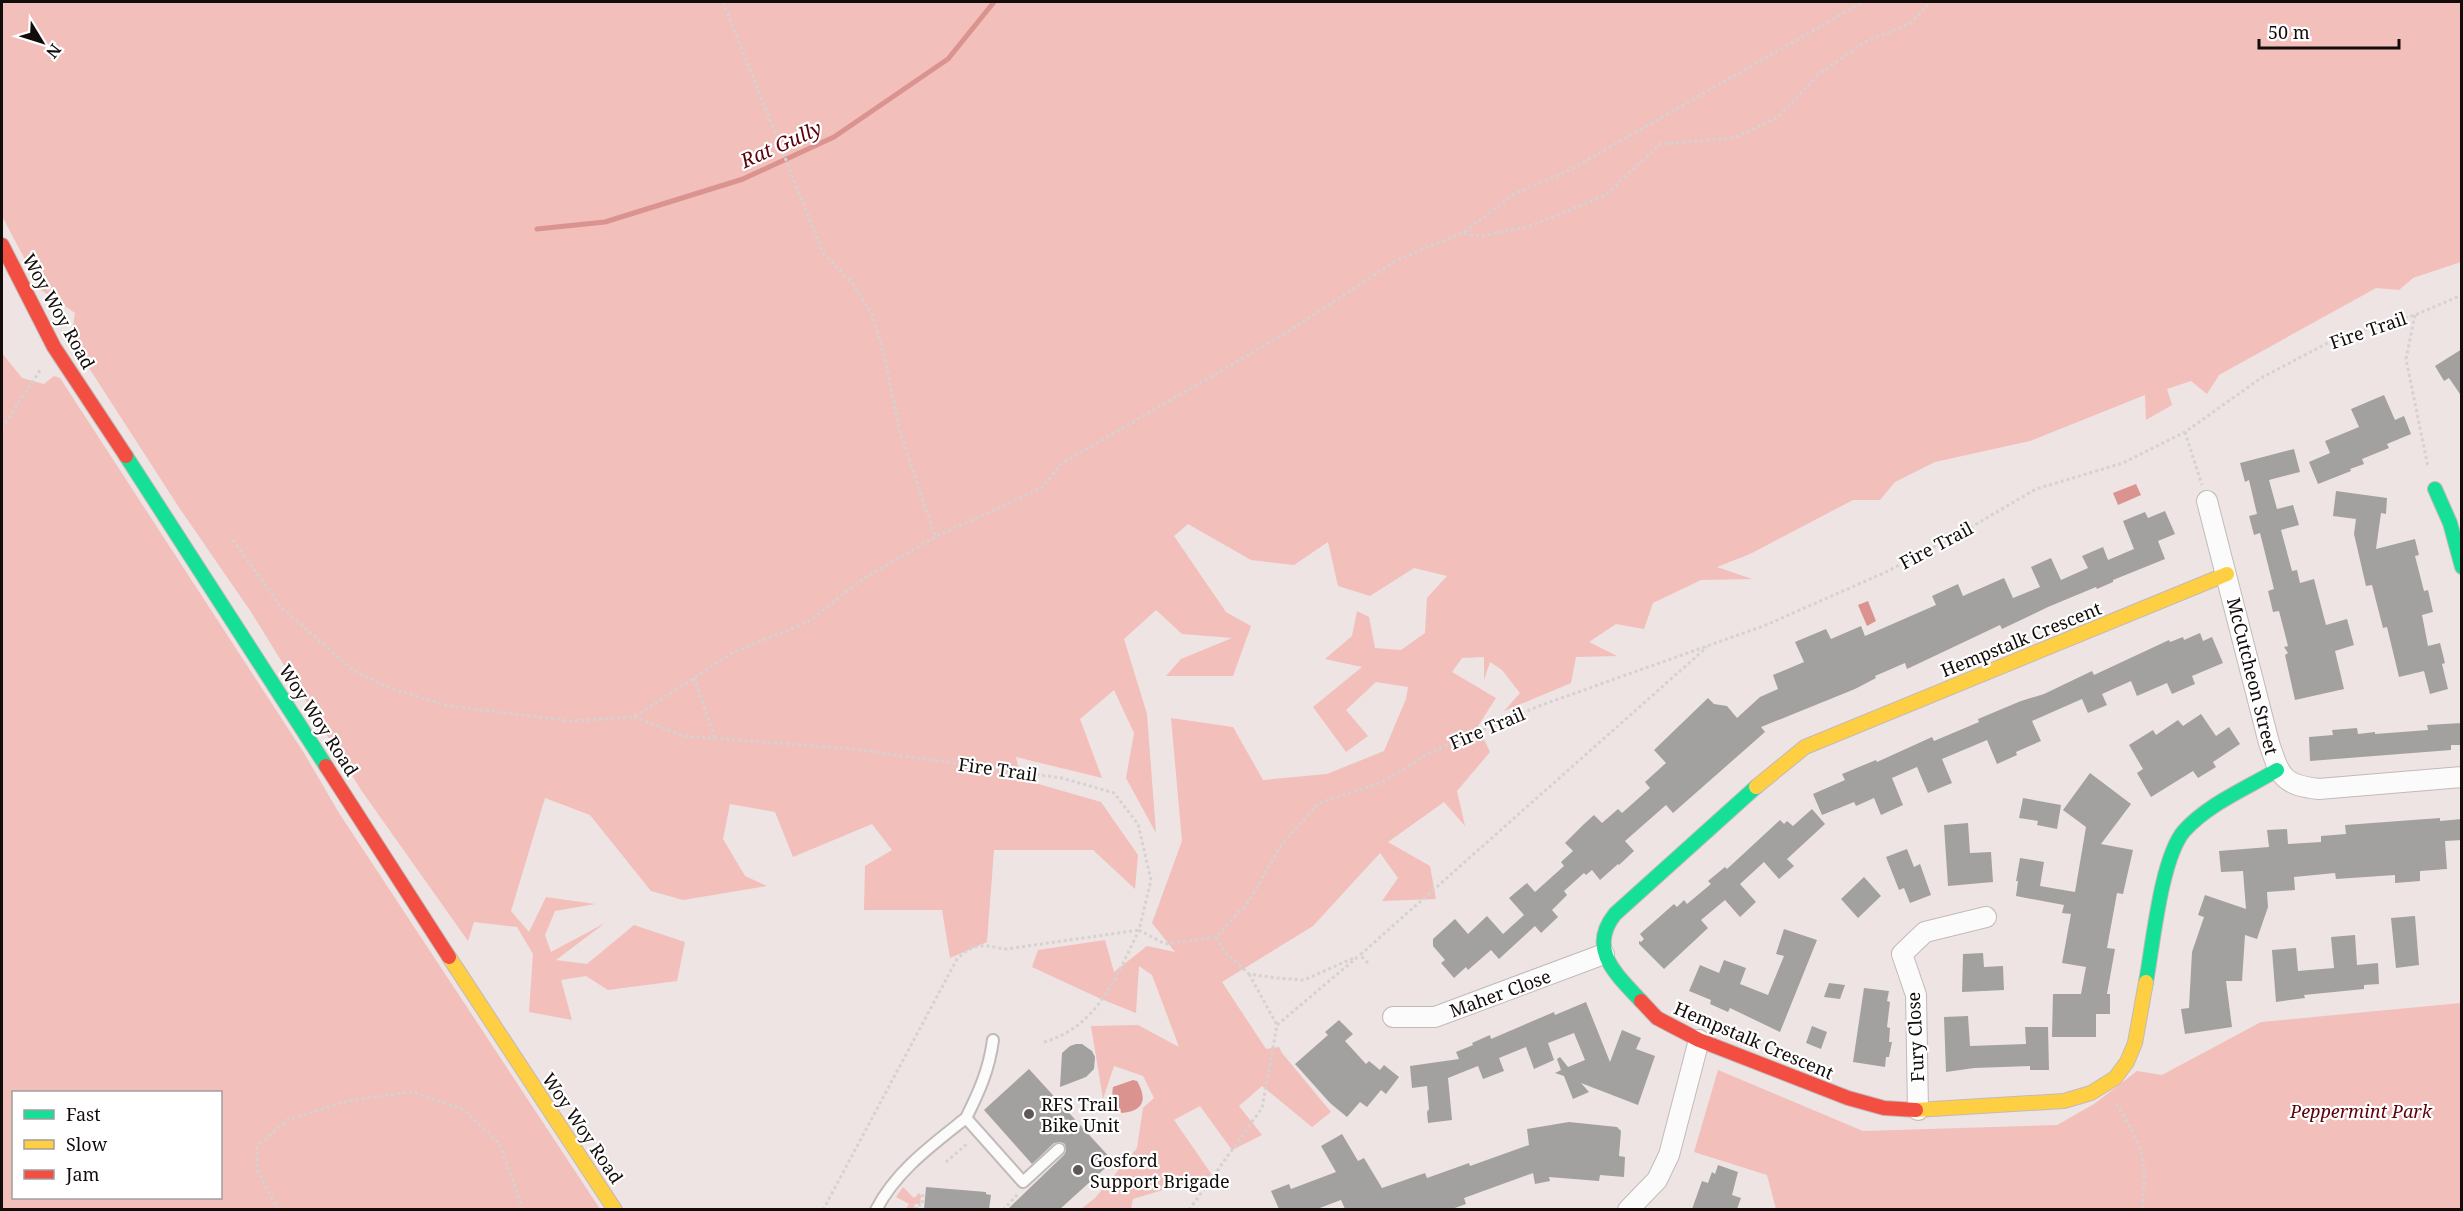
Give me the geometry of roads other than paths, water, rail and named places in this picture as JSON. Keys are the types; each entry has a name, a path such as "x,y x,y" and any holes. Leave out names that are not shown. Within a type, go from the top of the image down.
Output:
{"street":[{"name":"Woy Woy Road","path":"2,245 54,347 180,536 507,1047 615,1209"},
{"path":"2435,489 2450,523 2462,567"},
{"name":"McCutcheon Street","path":"2207,501 2277,770 2285,780 2300,787 2319,789 2462,777"},
{"name":"Hempstalk Crescent","path":"2227,574 1805,747 1780,766 1615,914 1606,925 1602,936 1604,954 1624,983 1657,1018 1698,1040 1848,1098 1884,1108 1918,1110 2064,1101 2091,1093 2115,1078 2127,1062 2134,1043 2168,862 2175,845 2187,828 2202,816 2277,770"},
{"name":"Fury Close","path":"1918,1110 1916,995 1902,954 1925,932 1986,917"},
{"name":"Maher Close","path":"1393,1017 1435,1017 1604,954"},
{"path":"1628,1209 1657,1180 1669,1155 1698,1040"}],"lane":[{"path":"876,1209 885,1192 898,1176 966,1119 984,1082 993,1041"},
{"path":"966,1119 1023,1182 1059,1149"}],"waterway":[{"name":"Rat Gully","path":"537,229 605,222 743,179 834,137 948,59 994,2"}],"place":[{"name":"RFS Trail Bike Unit","path":"1029,1114"},
{"name":"Gosford Support Brigade","path":"1078,1170"}],"park label":[{"name":"Peppermint Park","path":"2361,1111"}]}
